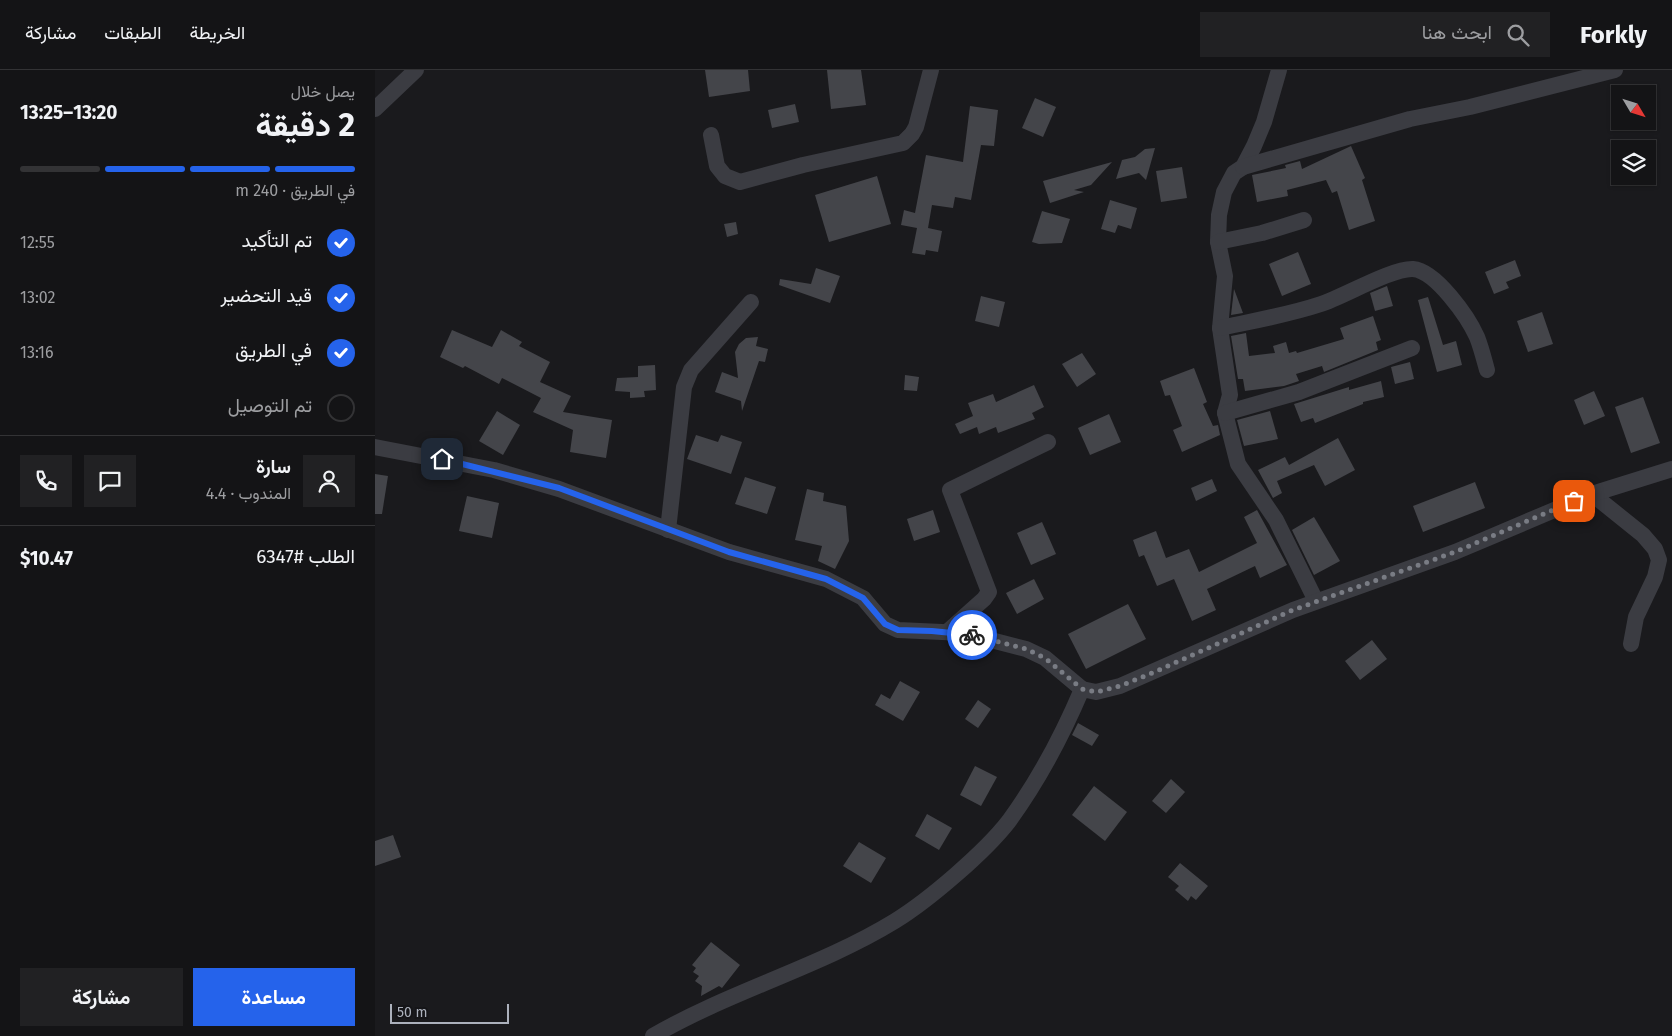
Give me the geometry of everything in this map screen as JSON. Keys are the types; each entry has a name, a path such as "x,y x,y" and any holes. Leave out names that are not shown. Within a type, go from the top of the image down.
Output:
{"street":[{"path":"375,109 416,70"},
{"path":"711,135 717,166 725,176 740,182 803,165 903,143 916,127 931,70"},
{"path":"1243,167 1264,122 1279,70"},
{"path":"1317,601 1276,520 1238,464 1225,413 1230,395 1220,328 1225,276 1218,242 1219,215 1224,192 1234,173 1243,167 1410,119 1470,107 1615,70"},
{"path":"1218,242 1262,233 1304,220"},
{"path":"1220,328 1321,304 1403,270 1414,269 1429,274 1468,320 1477,339 1487,370"},
{"path":"668,530 684,387 691,370 751,302"},
{"path":"1225,413 1299,392 1412,348"},
{"path":"947,632 984,599 989,592 950,490 1048,442"},
{"path":"375,447 477,466 540,483 729,552 826,579 844,586 863,598 885,624 898,630 964,633 1026,649 1045,658 1082,689 1096,692 1120,686 1293,610 1455,552 1592,494 1672,469"},
{"path":"1592,494 1643,535 1655,549 1659,560 1655,578 1636,617 1631,644"},
{"path":"653,1036 757,985 853,943 896,920 939,887 974,857 1008,821 1065,726 1082,689"}],"building":[{"path":"705,70 748,70 750,91 709,97"},
{"path":"827,70 861,70 866,105 831,109"},
{"path":"1035,98 1056,107 1043,137 1022,128"},
{"path":"795,104 799,122 772,128 768,110"},
{"path":"970,106 998,110 994,146 981,145 971,200 955,197 953,208 932,205 928,228 942,231 938,252 926,250 925,255 912,253 917,228 901,225 904,210 915,213 926,155 963,162"},
{"path":"1351,146 1365,178 1362,180 1375,221 1349,230 1337,191 1332,193 1326,180 1287,190 1288,196 1257,202 1252,175 1286,168 1285,165 1300,161 1302,169"},
{"path":"1155,148 1146,180 1139,173 1116,179 1122,160 1135,157 1145,149"},
{"path":"1112,162 1091,185 1074,190 1084,192 1050,203 1043,181"},
{"path":"1182,167 1187,198 1161,202 1156,171"},
{"path":"877,176 891,224 829,242 815,195"},
{"path":"1110,200 1137,208 1131,229 1118,225 1115,233 1101,229"},
{"path":"1042,211 1070,219 1062,243 1039,244 1032,242"},
{"path":"736,222 738,234 727,237 724,224"},
{"path":"1298,252 1311,284 1282,296 1269,264"},
{"path":"1515,260 1521,276 1506,282 1509,288 1494,294 1485,272"},
{"path":"816,268 840,276 830,303 779,285 780,279 811,284"},
{"path":"1387,286 1393,306 1375,311 1370,293"},
{"path":"1234,289 1243,313 1231,315"},
{"path":"981,296 1005,302 999,327 975,321"},
{"path":"1428,297 1443,345 1456,341 1462,365 1437,372 1418,300"},
{"path":"1542,312 1553,344 1528,352 1517,321"},
{"path":"1373,316 1381,340 1376,342 1378,350 1324,372 1322,366 1296,374 1299,381 1284,386 1245,391 1243,379 1238,379 1231,336 1246,333 1249,356 1275,353 1273,346 1286,342 1289,353 1296,351 1297,353 1344,339 1340,328"},
{"path":"452,330 492,347 501,330 522,342 519,346 550,362 540,382 571,396 563,412 612,420 606,458 570,452 573,430 533,412 541,398 502,378 499,384 465,366 463,368 440,357"},
{"path":"758,337 756,346 768,349 765,362 759,361 742,411 741,401 715,392 722,372 738,378 735,352 739,344 746,338"},
{"path":"1082,353 1096,374 1077,387 1062,364"},
{"path":"1410,362 1414,379 1395,384 1391,367"},
{"path":"655,365 656,390 644,391 645,397 630,398 630,392 615,391 617,378 638,377 638,366"},
{"path":"1194,368 1207,402 1203,404 1213,426 1218,425 1220,435 1182,452 1173,430 1182,426 1170,395 1165,396 1160,381"},
{"path":"905,375 919,377 917,391 904,390"},
{"path":"1381,381 1384,397 1363,402 1363,404 1315,423 1313,418 1301,422 1294,404 1349,387 1349,390"},
{"path":"1034,385 1044,407 1032,413 1035,419 998,433 996,427 979,434 977,427 960,434 955,424 973,416 968,403 993,394 996,402"},
{"path":"1594,391 1605,416 1584,425 1574,400"},
{"path":"1643,397 1660,443 1631,453 1615,407"},
{"path":"497,411 520,425 503,455 479,441"},
{"path":"1270,411 1278,439 1244,446 1237,420"},
{"path":"1109,414 1121,442 1090,455 1078,428"},
{"path":"696,435 718,442 721,435 742,442 731,474 687,459"},
{"path":"1338,438 1355,470 1325,486 1314,465 1277,481 1282,493 1273,498 1258,470 1285,457 1289,465"},
{"path":"375,474 388,476 382,514 375,514"},
{"path":"745,477 776,487 767,514 735,504"},
{"path":"1212,479 1217,491 1196,501 1191,488"},
{"path":"1475,482 1485,508 1423,532 1413,506"},
{"path":"807,489 824,493 823,501 846,506 849,541 835,569 818,561 822,546 795,540"},
{"path":"467,496 499,503 492,538 459,531"},
{"path":"933,510 940,532 914,541 907,519"},
{"path":"1257,510 1287,565 1260,578 1255,566 1207,589 1216,610 1192,621 1174,579 1157,586 1144,555 1139,557 1133,540 1156,531 1166,558 1189,549 1199,572 1257,543 1244,517"},
{"path":"1314,517 1340,561 1314,575 1292,530"},
{"path":"1042,522 1056,554 1031,565 1017,533"},
{"path":"1034,579 1044,599 1017,614 1006,593"},
{"path":"1128,604 1146,639 1086,669 1068,634"},
{"path":"1372,640 1387,659 1360,680 1345,661"},
{"path":"900,681 920,692 903,721 875,705 881,694 890,699"},
{"path":"978,700 991,709 978,728 965,719"},
{"path":"1078,723 1099,735 1092,746 1072,735"},
{"path":"975,766 997,777 981,806 960,795"},
{"path":"1171,779 1185,792 1166,813 1152,801"},
{"path":"1094,786 1127,812 1105,841 1072,815"},
{"path":"927,814 952,828 939,850 915,836"},
{"path":"393,835 401,857 375,866 375,841"},
{"path":"859,842 886,858 871,883 843,866"},
{"path":"1180,863 1208,886 1196,900 1191,896 1188,901 1175,890 1179,886 1168,877"},
{"path":"711,942 740,965 722,988 719,986 701,996 702,986 695,981 699,976 693,972 696,968 692,965"}],"way so far":[{"path":"972,635 1026,649 1045,658 1082,689 1096,692 1120,686 1293,610 1455,552 1574,501"}],"route":[{"path":"442,459 494,470 559,488 729,552 826,579 844,586 863,598 885,624 898,630 972,635"}]}
